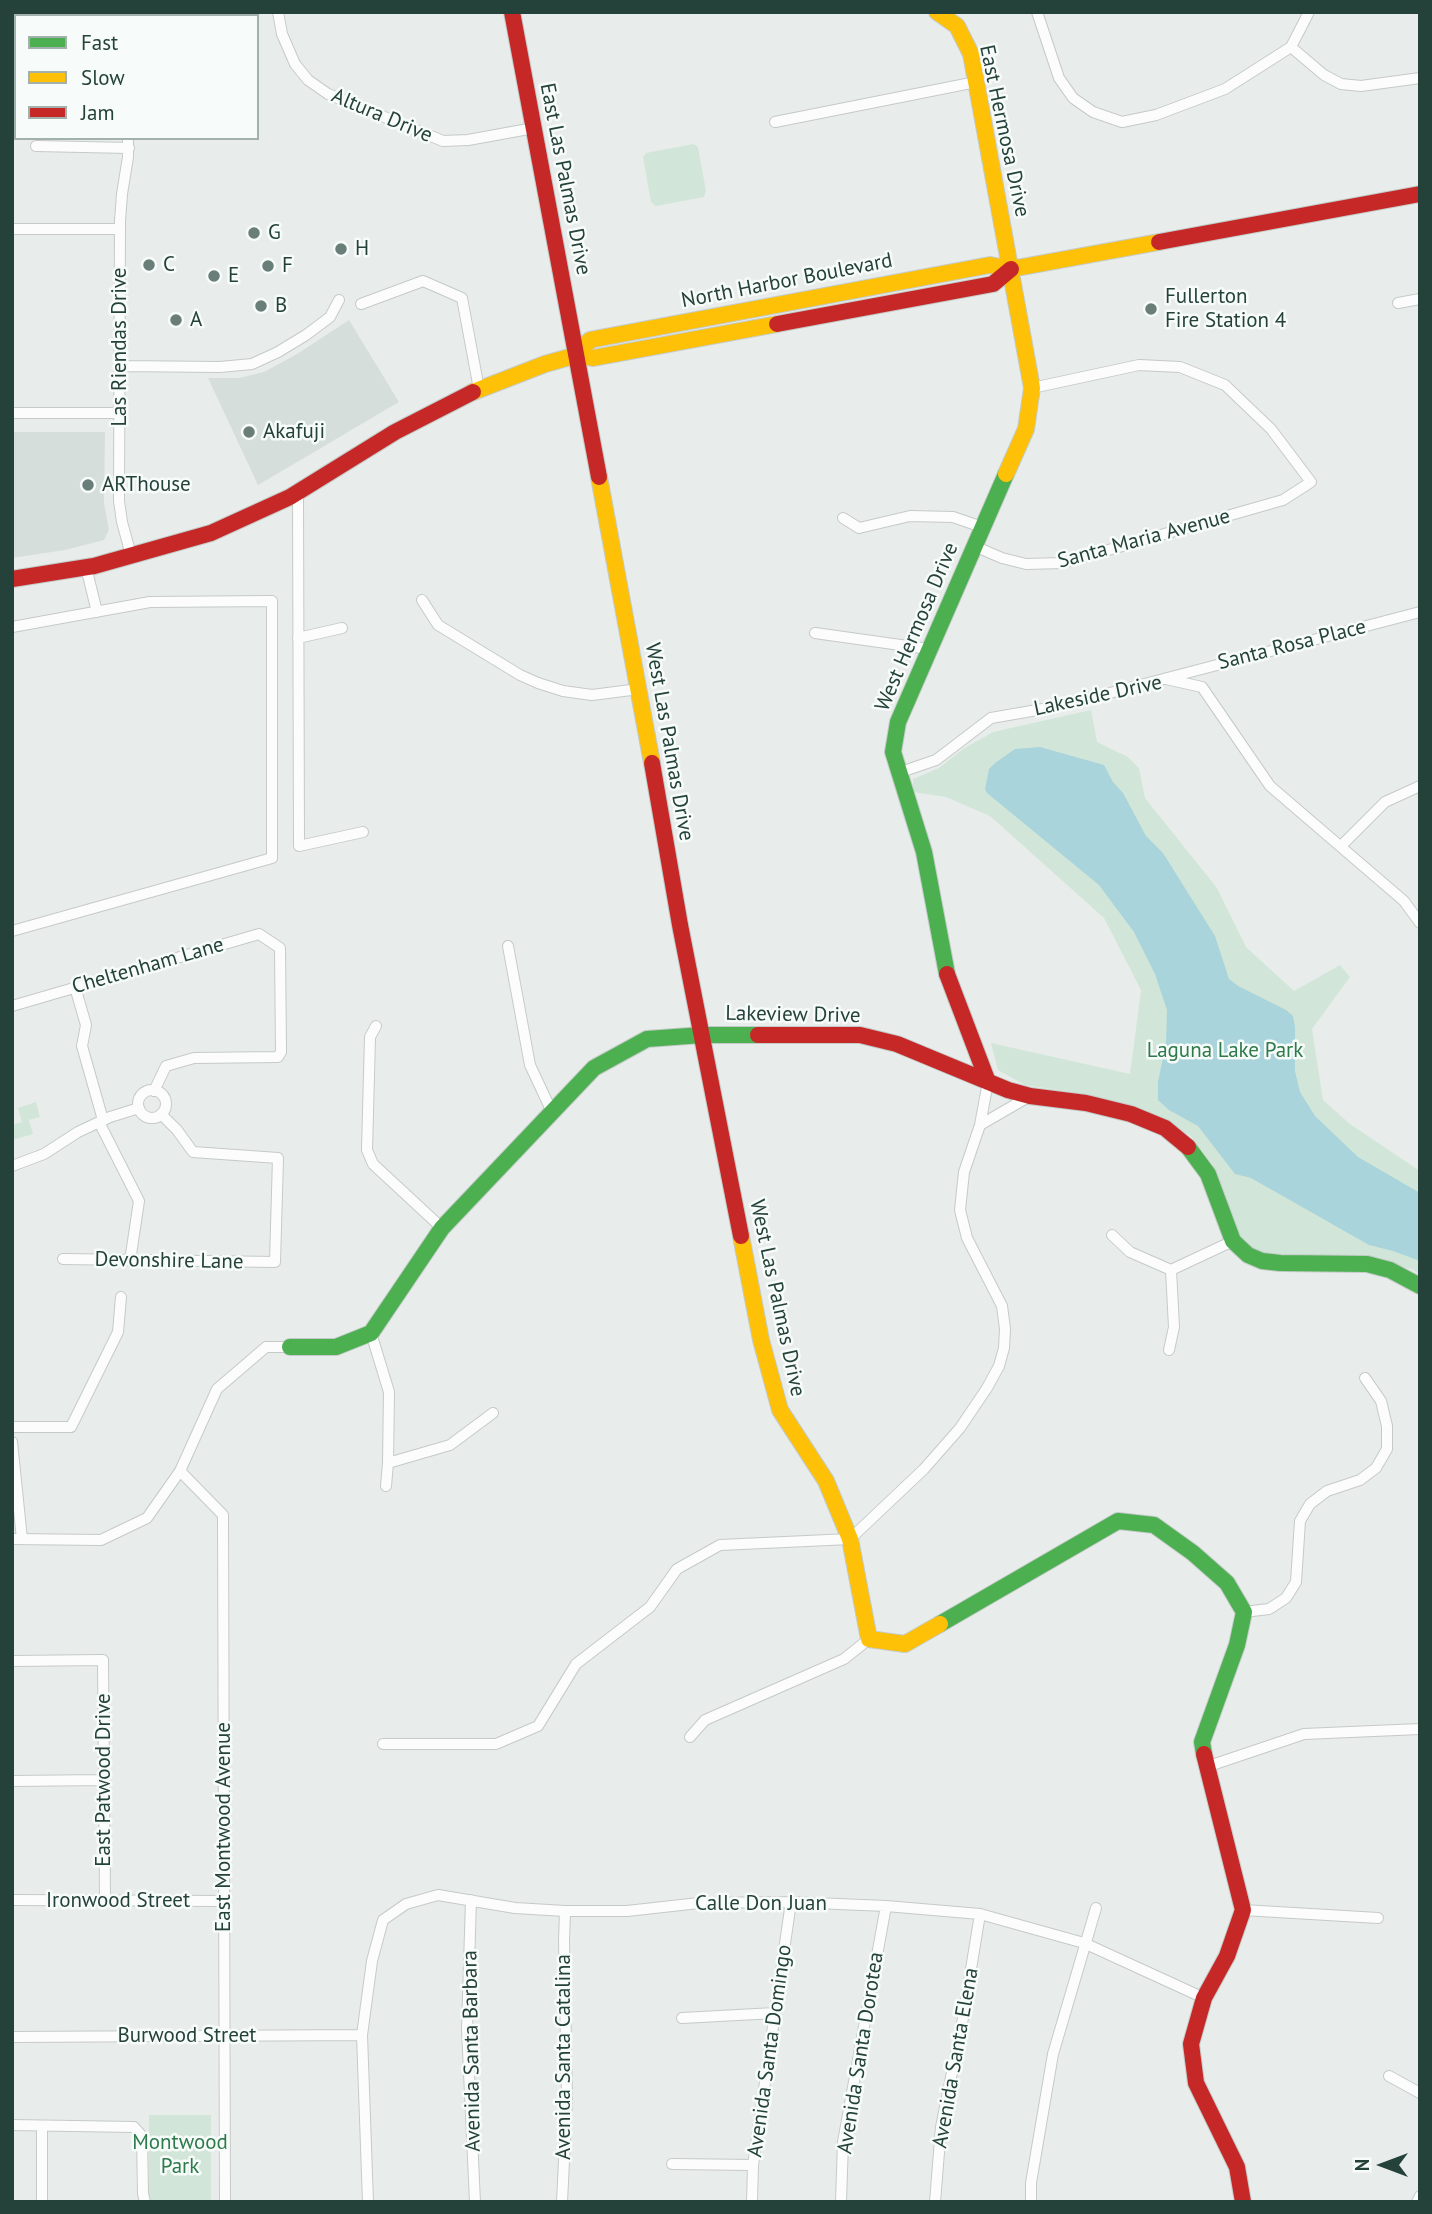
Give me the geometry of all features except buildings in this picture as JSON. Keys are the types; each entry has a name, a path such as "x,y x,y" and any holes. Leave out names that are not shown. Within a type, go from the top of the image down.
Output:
{"street":[{"name":"Altura Drive","path":"278,12 282,34 295,64 311,83 328,94 443,141 468,140 534,128"},
{"name":"East Las Palmas Drive","path":"512,12 577,355"},
{"name":"East Hermosa Drive","path":"937,12 957,26 971,54 1011,269"},
{"path":"1037,12 1059,78 1073,98 1093,112 1122,122 1156,115 1225,89 1292,47 1309,12"},
{"path":"1292,47 1324,75 1342,84 1361,86 1420,78"},
{"path":"775,122 976,82"},
{"path":"36,146 128,143"},
{"name":"Las Riendas Drive","path":"128,143 121,194 120,229 120,513 131,555"},
{"name":"North Harbor Boulevard","path":"131,555 211,533 298,492 395,432 448,404 478,389 545,363 577,355 593,358 993,284 1011,269 1420,194"},
{"path":"12,229 120,229"},
{"name":"West Hermosa Drive","path":"988,1082 947,974 924,852 893,752 896,729 1026,429 1032,388 1011,269"},
{"path":"360,304 423,281 463,298 478,389"},
{"path":"1398,303 1420,299"},
{"path":"120,366 219,367 252,363 278,352 306,335 330,317 339,300"},
{"name":"West Las Palmas Drive","path":"577,355 761,1340 780,1410 826,1481 850,1539 869,1639"},
{"name":"Santa Maria Avenue","path":"974,546 1014,561 1054,565 1283,500 1311,482 1272,429 1224,385 1180,367 1139,365 1032,388"},
{"path":"12,413 120,413"},
{"path":"298,492 299,846 363,832"},
{"path":"843,517 859,528 910,516 953,517 982,527"},
{"path":"12,579 86,567 131,555"},
{"path":"86,567 97,612"},
{"path":"422,600 438,625 538,683 563,691 592,695 639,689"},
{"path":"12,626 150,602 272,601 272,858 12,931"},
{"name":"Santa Rosa Place","path":"1164,678 1420,612"},
{"path":"298,638 342,628"},
{"path":"816,633 929,649"},
{"name":"Lakeside Drive","path":"898,773 936,760 991,718 1056,706 1164,678 1202,687 1270,786 1404,901 1420,923"},
{"path":"1342,846 1385,802 1420,786"},
{"name":"Cheltenham Lane","path":"12,1006 259,933 280,948 281,1052 278,1056 194,1058 166,1066 154,1091"},
{"path":"508,946 530,1065 552,1112"},
{"path":"75,988 86,1025 82,1046 101,1121 139,1200 130,1261"},
{"path":"376,1026 370,1037 367,1150 373,1164 442,1228"},
{"name":"Lakeview Drive","path":"371,1333 442,1228 594,1068 647,1039 702,1035 860,1035 897,1044 1007,1090 1108,1107 1143,1118 1176,1135 1194,1152 1208,1174 1233,1241"},
{"path":"383,1744 496,1744 538,1726 576,1664 650,1607 677,1569 720,1545 850,1539 924,1469 960,1428 987,1388 1001,1361 1005,1336 1002,1306 967,1238 960,1210 964,1172 980,1125 988,1082"},
{"path":"154,1091 161,1094 165,1101 165,1108 154,1118 146,1117 139,1108 142,1095 154,1091"},
{"path":"980,1125 1030,1096"},
{"path":"12,1166 44,1154 101,1121 139,1108"},
{"name":"Devonshire Lane","path":"64,1259 275,1262 278,1158 193,1152 161,1114"},
{"path":"1112,1236 1130,1252 1171,1270 1233,1241 1248,1255 1262,1261 1367,1264 1390,1270 1420,1286"},
{"path":"1169,1350 1174,1327 1171,1270"},
{"path":"12,1427 71,1427 118,1332 121,1297"},
{"path":"12,1442 17,1539 101,1540 147,1518 180,1471 217,1389 266,1348 336,1347 371,1333 389,1392 386,1486"},
{"path":"1244,1612 1269,1609 1286,1598 1296,1582 1300,1521 1310,1504 1328,1491 1360,1480 1376,1468 1387,1449 1387,1426 1381,1401 1365,1378"},
{"path":"388,1463 450,1445 493,1413"},
{"name":"East Montwood Avenue","path":"180,1471 223,1515 225,2202"},
{"path":"690,1737 705,1720 844,1658 869,1639 905,1644 1118,1521 1154,1525 1193,1553 1227,1583 1244,1612 1237,1645 1202,1742 1243,1910 1227,1956 1204,1998 1191,2044 1196,2083 1237,2167 1243,2202"},
{"name":"East Patwood Drive","path":"12,1661 103,1660 105,1900"},
{"path":"1206,1767 1304,1734 1420,1729"},
{"path":"12,1781 104,1780"},
{"name":"Calle Don Juan","path":"362,2035 372,1961 383,1920 406,1903 438,1895 515,1908 565,1911 627,1911 699,1903 791,1902 980,1914 1084,1943 1204,1998"},
{"name":"Ironwood Street","path":"12,1900 224,1901"},
{"name":"Avenida Santa Barbara","path":"471,1900 467,2029 475,2202"},
{"name":"Avenida Santa Domingo","path":"752,2202 753,2165 791,1902"},
{"name":"Avenida Santa Dorotea","path":"841,2202 843,2143 886,1906"},
{"path":"1031,2202 1031,2183 1053,2054 1096,1908"},
{"path":"1243,1910 1378,1917"},
{"name":"Avenida Santa Catalina","path":"562,2202 567,2099 565,1911"},
{"name":"Avenida Santa Elena","path":"935,2202 941,2127 980,1914"},
{"path":"682,2018 775,2013"},
{"path":"362,2035 368,2202"},
{"name":"Burwood Street","path":"12,2037 362,2035"},
{"path":"1389,2076 1420,2093"},
{"path":"12,2126 127,2126 136,2129 142,2138 142,2194 145,2202"},
{"path":"42,2126 43,2202"},
{"path":"672,2164 753,2165"},
{"path":"1417,2202 1420,2196"}],"shaded area":[{"path":"349,320 399,402 258,485 208,378 239,378 264,372"},
{"path":"12,432 105,432 104,503 109,530 104,540 65,550 12,558"}],"green space":[{"path":"693,144 698,147 706,191 704,197 656,206 651,202 643,157 646,153"},
{"name":"Laguna Lake Park","path":"1091,710 1097,742 1128,757 1139,768 1145,798 1217,888 1246,947 1294,991 1340,965 1350,977 1312,1029 1323,1100 1350,1124 1420,1171 1420,1275 1412,1269 1347,1255 1302,1257 1257,1253 1236,1235 1213,1165 1191,1136 1167,1121 1083,1094 1025,1085 998,1070 991,1043 1130,1074 1141,990 1104,918 990,816 946,797 913,792 913,779 939,768 963,749 993,732"},
{"path":"36,1102 40,1117 29,1120 33,1134 12,1140 12,1125 22,1122 18,1108"},
{"name":"Montwood Park","path":"149,2115 211,2115 211,2202 151,2202"}],"water":[{"path":"1040,747 1104,765 1146,836 1163,853 1215,936 1229,979 1293,1016 1295,1071 1300,1092 1315,1116 1358,1157 1420,1193 1420,1261 1369,1245 1251,1178 1235,1174 1198,1126 1169,1110 1158,1100 1158,1082 1166,1043 1167,1010 1155,974 1134,932 1099,885 985,789 989,769 995,763 1015,749"}],"traffic: fast":[{"path":"947,974 924,852 893,752 898,722 1006,474"},
{"path":"290,1347 336,1347 371,1333 442,1228 594,1068 647,1039 758,1035"},
{"path":"1188,1147 1208,1174 1233,1241 1248,1255 1262,1261 1280,1263 1367,1264 1390,1270 1420,1286"},
{"path":"940,1624 1118,1521 1154,1525 1193,1553 1227,1583 1244,1612 1237,1645 1202,1742 1204,1754"}],"traffic: slow":[{"path":"937,12 957,26 971,54 1032,388 1026,429 1006,474"},
{"path":"577,355 590,340 600,338 990,265 1011,269 1159,242"},
{"path":"473,392 545,364 577,355 593,358 777,324"},
{"path":"599,477 652,763"},
{"path":"741,1236 761,1340 780,1410 826,1481 850,1539 869,1639 905,1644 940,1624"}],"traffic: jam":[{"path":"512,12 599,477"},
{"path":"1159,242 1420,194"},
{"path":"777,324 993,284 1011,269"},
{"path":"12,579 94,566 211,533 290,497 395,432 473,392"},
{"path":"652,763 680,925 741,1236"},
{"path":"947,974 988,1082"},
{"path":"758,1035 860,1035 897,1044 1008,1090 1030,1096 1086,1103 1131,1114 1165,1128 1188,1147"},
{"path":"1204,1754 1243,1910 1227,1956 1204,1998 1191,2044 1196,2083 1237,2167 1243,2202"}],"place":[{"name":"G","path":"254,233"},
{"name":"H","path":"341,249"},
{"name":"C","path":"149,265"},
{"name":"F","path":"268,266"},
{"name":"E","path":"214,276"},
{"name":"B","path":"261,306"},
{"name":"Fullerton Fire Station 4","path":"1151,309"},
{"name":"A","path":"176,320"},
{"name":"Akafuji","path":"249,432"},
{"name":"ARThouse","path":"88,485"}]}
